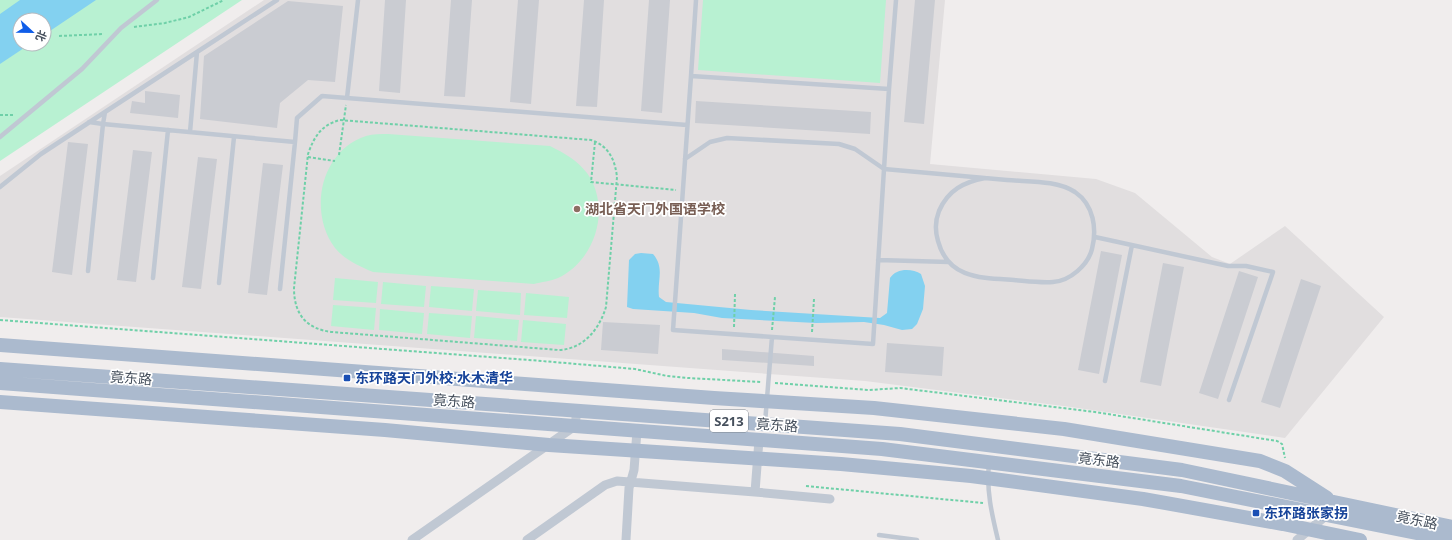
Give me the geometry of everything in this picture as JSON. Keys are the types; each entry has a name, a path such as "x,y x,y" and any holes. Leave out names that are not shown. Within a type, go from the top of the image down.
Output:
{"main road":[{"path":"0,345 874,408 1064,429 1245,458 1275,466 1288,473 1330,508"},
{"name":"竟东路","path":"0,369 900,434 1174,469 1452,540"},
{"name":"竟东路","path":"0,383 882,449 1181,486 1452,527"},
{"path":"0,402 385,430 549,445 758,458 988,478 1143,499 1310,529 1360,540"}],"street":[{"path":"412,540 575,426 577,410"},
{"path":"626,540 637,431"},
{"path":"755,492 759,440"},
{"path":"527,540 605,485 617,481 830,498"},
{"path":"1297,540 1330,508"}],"lane":[{"path":"0,137 82,69 119,30 157,0"},
{"path":"0,187 42,154 89,122 278,0"},
{"path":"347,98 358,0"},
{"path":"696,0 673,330 873,344 896,0"},
{"path":"190,132 197,52"},
{"path":"691,76 889,90"},
{"path":"280,289 297,118 322,96 688,125"},
{"path":"88,271 105,112"},
{"path":"89,122 295,142"},
{"path":"153,278 168,130"},
{"path":"219,283 234,137"},
{"path":"685,158 710,142 727,138 839,144 855,149 884,169 986,178 1062,185 1076,193 1087,205 1094,220 1095,237 1091,253 1082,267 1069,277 1054,282 977,278 962,272 949,262 940,248 936,233 937,216 944,201 960,186 969,181 986,178"},
{"path":"1095,237 1228,266 1246,266 1273,272 1229,400"},
{"path":"1105,381 1132,245"},
{"path":"878,260 949,262"},
{"path":"765,424 772,337"},
{"path":"989,462 988,478 991,513 998,540"},
{"path":"879,535 916,540"}],"path":[{"path":"59,36 100,35 189,17 224,0"},
{"path":"340,155 347,98"},
{"path":"344,121 595,142 600,144 613,158 616,166 616,185 606,307 603,319 595,330 570,350 559,350 332,332 322,331 312,326 297,310 294,301 294,288 308,157 315,136 333,122 344,121"},
{"path":"595,142 591,182 683,190"},
{"path":"308,157 335,161"},
{"path":"733,335 736,294"},
{"path":"772,337 775,297"},
{"path":"812,340 814,300"},
{"path":"0,320 542,361 644,370 667,376 688,378 869,390 900,388 1095,412 1271,440 1282,444 1288,473"}],"shaded area":[{"name":"湖北省天门外国语学校","path":"264,0 945,0 930,164 1096,179 1135,193 1212,257 1230,264 1285,226 1384,317 1285,438 1071,407 865,381 0,317 0,176"}],"green space":[{"path":"0,0 242,0 0,161"},
{"path":"703,0 886,0 880,83 698,70"},
{"path":"374,134 550,146 560,151 583,168 594,187 598,202 599,217 596,232 590,247 582,259 571,270 558,278 534,284 373,272 352,262 335,248 327,233 322,217 321,201 323,184 329,169 338,155 350,144 366,136"},
{"path":"335,278 378,282 376,303 333,300"},
{"path":"383,282 426,286 424,307 381,304"},
{"path":"431,286 474,289 472,311 429,307"},
{"path":"478,290 521,293 520,315 476,311"},
{"path":"526,293 569,297 567,318 524,315"},
{"path":"333,305 376,308 374,330 331,326"},
{"path":"380,309 424,313 422,334 379,330"},
{"path":"429,313 472,316 470,338 427,334"},
{"path":"476,316 519,320 517,341 474,338"},
{"path":"523,320 566,324 564,345 521,342"}],"water":[{"path":"20,0 96,0 52,30 52,12 12,12 12,52 18,52 0,64 0,14"},
{"path":"635,254 653,254 657,259 660,269 659,297 666,302 751,310 880,318 887,313 890,278 896,272 909,270 921,274 925,286 923,309 917,324 912,329 902,330 864,322 816,323 722,318 694,313 633,309 627,307 629,260"}],"building":[{"path":"385,0 406,0 400,93 379,91"},
{"path":"451,0 472,0 465,97 444,96"},
{"path":"518,0 539,0 531,104 510,102"},
{"path":"584,0 604,0 597,107 576,106"},
{"path":"649,0 670,0 662,113 641,111"},
{"path":"915,0 935,0 924,124 904,122"},
{"path":"288,1 343,6 335,82 308,80 280,103 277,128 200,119 204,56"},
{"path":"145,91 180,95 178,118 130,113 132,101 145,103"},
{"path":"696,101 871,112 870,134 695,123"},
{"path":"68,142 88,144 72,275 52,272"},
{"path":"133,150 152,152 136,282 117,280"},
{"path":"198,157 217,159 201,289 182,287"},
{"path":"263,163 283,165 267,295 248,293"},
{"path":"1101,251 1122,255 1099,374 1078,370"},
{"path":"1163,263 1184,267 1161,386 1140,382"},
{"path":"1239,271 1258,277 1218,399 1199,393"},
{"path":"1301,279 1321,286 1280,408 1261,402"},
{"path":"603,322 660,325 658,354 601,350"},
{"path":"887,343 944,347 942,376 885,372"},
{"path":"722,349 814,356 814,366 722,360"}],"place":[{"name":"湖北省天门外国语学校","path":"577,209"},
{"name":"东环路天门外校·水木清华","path":"347,378"},
{"name":"东环路张家拐","path":"1256,513"}]}
